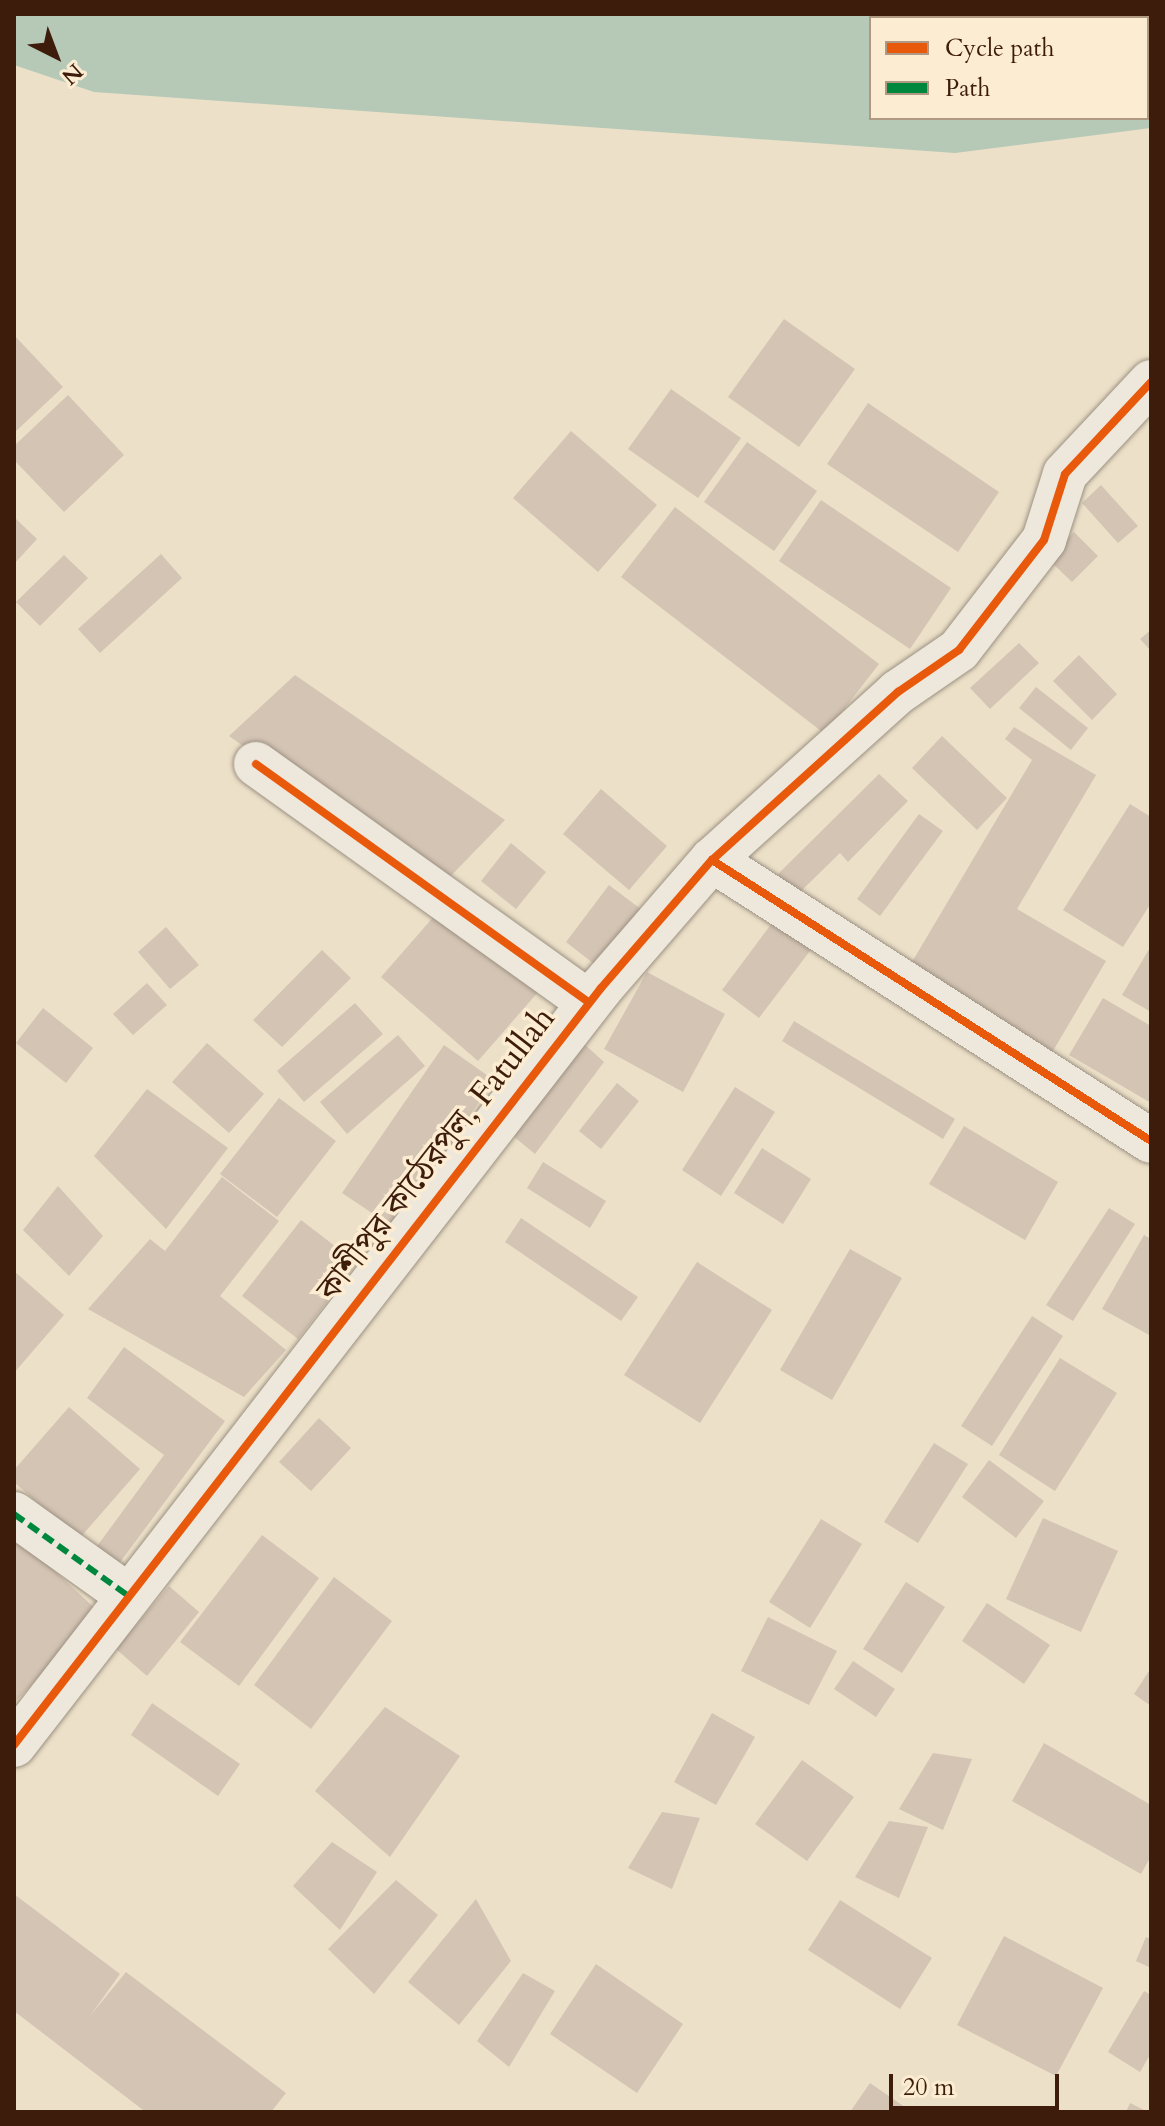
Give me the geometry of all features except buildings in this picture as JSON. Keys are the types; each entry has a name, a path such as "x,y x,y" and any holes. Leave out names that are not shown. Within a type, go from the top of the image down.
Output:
{"street":[{"name":"কাশীপুর কাঠেরপুল, Fatullah","path":"14,1745 127,1595 589,1002 712,860 898,692 959,650 1044,540 1065,474 1151,382"},
{"path":"256,764 589,1002"},
{"path":"712,860 1151,1141"},
{"path":"14,1514 127,1595"}],"shaded area":[{"path":"14,14 1151,14 1151,128 955,153 94,92 14,65"}],"marked path":[{"path":"14,1514 127,1595"}],"cycle path":[{"path":"14,1745 601,988 712,860 898,692 959,650 1044,540 1065,474 1151,382"},
{"path":"256,764 589,1002"},
{"path":"712,860 1151,1141"}]}
